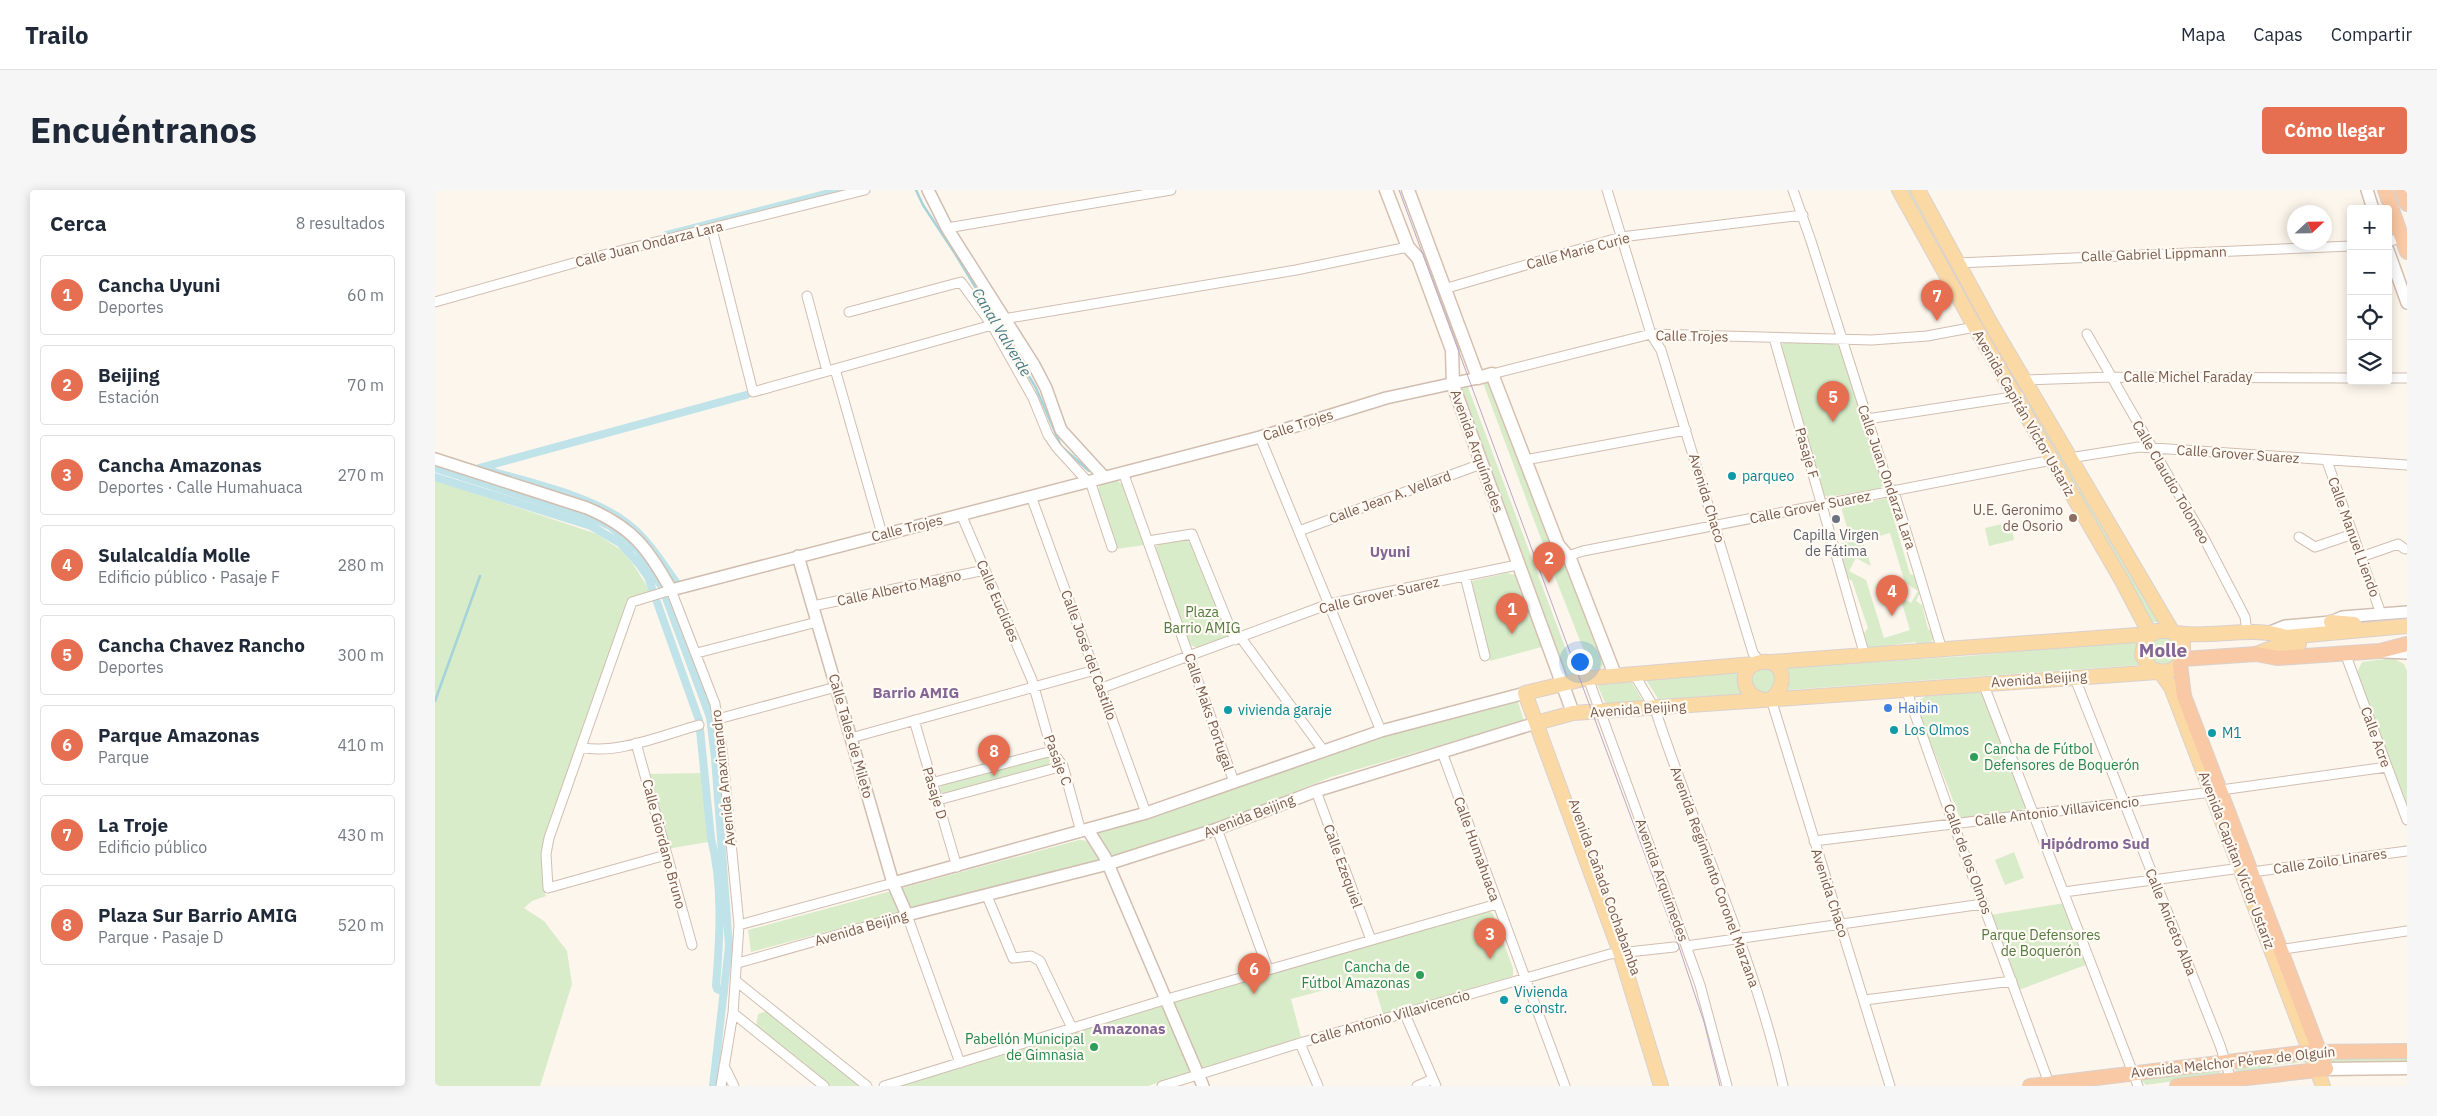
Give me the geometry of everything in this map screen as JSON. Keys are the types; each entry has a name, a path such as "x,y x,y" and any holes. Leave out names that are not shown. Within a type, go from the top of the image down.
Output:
{"highway":[{"path":"2385,190 2407,252"},
{"path":"2402,190 2407,204"},
{"path":"2182,662 2256,654 2277,658 2380,651 2406,639"},
{"name":"Avenida Capitan Víctor Ustariz","path":"2182,662 2184,696 2216,791 2276,950 2311,1027 2315,1052"},
{"name":"Avenida Melchor Pérez de Olguín","path":"2030,1086 2050,1085 2133,1072 2315,1052 2407,1051"},
{"path":"2315,1052 2321,1069"},
{"name":"Avenida Melchor Pérez de Olguín","path":"2177,1086 2232,1083 2321,1069"}],"main road":[{"name":"Avenida Arquímedes","path":"1386,190 1408,247 1418,258 1452,350 1453,384 1517,566 1573,714"},
{"name":"Avenida Arquímedes","path":"1408,190 1477,378"},
{"name":"Avenida Capitán Víctor Ustariz","path":"1899,190 2015,398 2138,609 2149,636"},
{"name":"Avenida Capitán Víctor Ustariz","path":"1918,190 1957,263 2069,458 2173,632"},
{"name":"Calle Trojes","path":"1477,378 1492,374"},
{"path":"1492,374 1558,545 1568,556 1615,676"},
{"path":"2331,622 2406,639"},
{"path":"2173,632 2184,647 2182,662 2173,670 2159,672 2147,665 2143,659 2143,647 2149,636 2160,630 2173,632 2270,632 2285,637 2406,639"},
{"path":"1529,692 1588,678 1762,663 2137,635 2149,636"},
{"path":"2256,654 2277,646 2406,639"},
{"path":"1762,663 1777,667 1783,678 1780,690 1768,699 1753,696 1745,686 1746,674 1762,663"},
{"name":"Avenida Beijing","path":"1540,722 1573,714 2073,676 2159,672"},
{"name":"Avenida Capitan Víctor Ustariz","path":"2159,672 2171,687 2216,791"},
{"name":"Avenida Cañada Cochabamba","path":"1529,692 1625,951 1670,1086"},
{"name":"Avenida Capitan Víctor Ustariz","path":"2276,950 2315,1052"},
{"name":"Avenida Cañada Cochabamba","path":"1625,951 1661,1086"},
{"name":"Avenida Melchor Pérez de Olguín","path":"2321,1069 2407,1068"},
{"path":"2321,1069 2323,1086"},
{"path":"2321,1069 2333,1086"}],"street":[{"name":"Calle Juan Ondarza Lara","path":"435,302 595,257 865,190"},
{"path":"928,190 947,228 1003,320 1034,365 1046,388 1061,430 1104,476"},
{"path":"947,228 1171,190"},
{"name":"Avenida Chaco","path":"1607,190 1651,334 1661,350 1753,653 1762,663"},
{"name":"Calle Juan Ondarza Lara","path":"1793,190 1803,215 1888,484 1897,498 1942,650"},
{"path":"2367,190 2372,205"},
{"name":"Calle Marie Curie","path":"1444,289 1621,237 1803,215"},
{"path":"712,229 753,392 992,325 1003,320 1305,268 1408,247"},
{"path":"2392,241 2402,238"},
{"name":"Calle Gabriel Lippmann","path":"1957,263 2347,246"},
{"path":"2392,261 2407,303"},
{"path":"849,312 961,282 992,325 1033,398 1049,435 1057,448 1089,481 1113,547"},
{"path":"807,296 882,534"},
{"name":"Calle Trojes","path":"1492,374 1651,334 1872,340 1927,336 1975,327"},
{"name":"Calle Claudio Tolomeo","path":"2087,334 2205,540 2245,618 2247,633"},
{"name":"Pasaje F","path":"1774,338 1865,656"},
{"name":"Calle Michel Faraday","path":"1867,419 2015,398 2027,385 2111,377 2347,378"},
{"name":"Calle Trojes","path":"581,748 632,602 798,556 1104,476 1260,438 1386,398 1477,378"},
{"path":"2392,378 2407,378"},
{"path":"1525,460 1686,430"},
{"path":"1260,438 1381,731"},
{"name":"Calle Grover Suarez","path":"2069,458 2139,447 2407,465"},
{"name":"Avenida Anaximandro","path":"435,460 587,508 609,517 622,525 642,545 670,591 697,654 718,719 739,925 738,963 733,1013 723,1064 721,1086"},
{"name":"Calle Grover Suarez","path":"1568,556 1583,551 2052,460"},
{"name":"Calle Manuel Liendo","path":"2327,461 2381,614"},
{"name":"Calle Jean A. Vellard","path":"1299,531 1481,464"},
{"name":"Calle Maks Portugal","path":"1123,472 1234,782"},
{"name":"Calle José del Castillo","path":"1031,496 1146,813"},
{"name":"Calle Euclides","path":"961,514 1034,688"},
{"path":"1147,541 1192,534 1238,639 1323,750"},
{"path":"2299,537 2315,547 2353,534"},
{"path":"2361,557 2398,544 2405,549"},
{"name":"Calle Tales de Mileto","path":"798,556 893,883 907,915"},
{"name":"Calle Grover Suarez","path":"1102,688 1329,604 1517,566"},
{"name":"Calle Alberto Magno","path":"813,606 985,570"},
{"path":"1465,576 1485,656"},
{"path":"2270,632 2285,626 2331,622 2342,617 2407,612"},
{"path":"697,654 817,622"},
{"name":"Calle Acre","path":"2345,654 2407,820"},
{"path":"851,738 1095,670"},
{"name":"Avenida Regimiento Coronel Marzana","path":"1634,674 1655,709 1739,938 1777,1059 1783,1086"},
{"name":"Calle Aniceto Alba","path":"2073,676 2226,1061 2232,1083"},
{"name":"Avenida Arquímedes","path":"1588,678 1700,986 1727,1086"},
{"path":"1983,683 2065,892 2138,1086"},
{"path":"718,719 836,687"},
{"name":"Pasaje C","path":"1034,688 1052,750 1063,766 1085,831"},
{"name":"Calle de los Olmos","path":"1906,689 2050,1085"},
{"path":"739,925 1085,831 1146,813 1381,731 1529,692"},
{"name":"Avenida Chaco","path":"1768,699 1865,1000 1890,1086"},
{"name":"Pasaje D","path":"914,720 957,867"},
{"name":"Avenida Beijing","path":"738,963 907,915 1108,864 1217,829 1316,791 1540,722"},
{"path":"666,855 547,888 546,854 549,838 581,748 601,750 636,743 699,725"},
{"name":"Calle Giordano Bruno","path":"636,743 692,944"},
{"path":"931,783 1052,750"},
{"name":"Calle Humahuaca","path":"1442,752 1565,1086"},
{"path":"938,800 1063,766"},
{"name":"Calle Antonio Villavicencio","path":"1814,841 2216,791 2387,767"},
{"name":"Calle Ezequiel","path":"1316,791 1371,940"},
{"path":"1217,829 1268,969"},
{"path":"1085,831 1108,864 1164,1000 1203,1086"},
{"name":"Calle Zoilo Linares","path":"2065,892 2407,851"},
{"path":"987,896 1013,958 1031,956 1040,961 1073,1028"},
{"path":"884,1086 1268,969 1497,904"},
{"path":"1686,946 1983,904"},
{"path":"907,915 960,1062"},
{"path":"2276,950 2407,931"},
{"path":"1625,951 1674,947"},
{"name":"Calle Antonio Villavicencio","path":"1162,1086 1403,1012 1625,951"},
{"path":"736,981 867,1086"},
{"path":"1865,1000 2012,981"},
{"path":"1403,1012 1434,1083 1417,1086"},
{"path":"733,1013 824,1086"},
{"path":"1300,1043 1318,1086"},
{"path":"723,1064 734,1086"}],"green space":[{"path":"1905,190 1913,190 2020,383 2019,386 2015,387"},
{"path":"1784,341 1833,343 1840,347 1884,483 1881,488 1828,497 1824,495 1781,347"},
{"path":"1490,380 1554,552 1547,555 1483,383"},
{"path":"1468,387 1575,674 1563,675 1459,390"},
{"path":"2029,401 2159,622 2148,623 2026,404"},
{"path":"435,480 597,534 621,550 633,564 650,591 629,599 592,702 543,856 546,896 532,901 524,908 544,921 567,951 572,984 540,1086 435,1086"},
{"path":"1116,480 1123,485 1145,545 1116,549 1096,492 1100,485"},
{"path":"1892,497 1901,521 1895,523 1910,574 1917,576 1923,596 1919,594 1916,601 1922,605 1928,629 1935,632 1936,636 1928,645 1919,645 1915,642 1868,648 1864,633 1868,628 1852,581 1846,577 1836,545 1851,541 1841,507","holes":["1890,533 1905,583 1918,591 1911,603 1900,597 1910,630 1884,638 1866,580 1849,571 1856,558 1871,566 1863,541"]},
{"path":"2010,522 2014,540 1989,546 1985,528"},
{"name":"Plaza Barrio AMIG","path":"1186,540 1192,544 1228,633 1225,638 1198,648 1190,645 1154,549 1159,544"},
{"path":"1564,565 1568,567 1604,662 1601,669 1593,669 1590,666 1553,572 1557,566"},
{"path":"1507,573 1515,575 1542,647 1490,661 1472,581"},
{"path":"2163,637 2173,641 2177,651 2173,661 2163,665 2153,661 2149,651 2153,641"},
{"path":"2139,640 2140,665 1788,690 1790,679 1788,667 1969,656"},
{"path":"2393,658 2404,664 2407,671 2407,810 2357,672 2362,662"},
{"path":"1758,667 1772,669 1778,681 1767,694 1754,691 1750,678"},
{"path":"1740,670 1738,683 1743,696 1660,702 1645,678"},
{"path":"1630,679 1644,703 1606,705 1596,682"},
{"name":"Cancha de Fútbol Defensores de Boquerón","path":"1982,691 2028,807 2026,809 1960,818 1917,708 1918,702 1929,693"},
{"path":"1518,702 1524,721 1331,777 1215,824 1110,857 1096,834 1175,809 1382,737"},
{"path":"1047,757 1050,760 1048,768 945,795 940,792 942,783"},
{"path":"703,773 708,842 667,849 647,774"},
{"path":"1079,840 1090,843 1101,859 751,952 748,930"},
{"path":"2014,852 2024,878 2005,885 1995,860"},
{"name":"Parque Defensores de Boquerón","path":"2065,903 2088,964 2019,990 1990,915"},
{"path":"1487,910 1493,914 1513,968 1513,976 1383,1014 1372,977 1291,999 1301,1037 1202,1069 1199,1068 1173,1001"},
{"path":"1158,1005 1163,1007 1190,1068 1188,1073 1148,1086 897,1086"},
{"path":"767,1011 861,1086 830,1086 756,1027 758,1014"},
{"path":"2407,1055 2407,1063 2331,1064 2328,1056"},
{"path":"2306,1057 2307,1062 2271,1066 2264,1070 2236,1072 2235,1067"},
{"path":"2222,1070 2218,1075 2146,1085 2142,1081 2143,1079"}],"waterway":[{"path":"666,235 841,190"},
{"name":"Canal Valverde","path":"916,190 923,205 956,255 1036,388 1061,446 1089,471"},
{"path":"479,468 746,395"},
{"path":"435,468 592,518 610,526 638,550 662,587 710,717 715,758 729,946 713,1086"},
{"path":"484,469 557,490 610,512 639,534 653,549 676,582"},
{"path":"435,477 591,526 620,543 648,577 699,720 711,838 719,893 719,948 716,985 717,989 724,992"},
{"path":"435,701 480,576"}],"tram line":[{"path":"1399,190 1679,947 1704,1022 1720,1086"}],"place":[{"name":"La Troje","path":"1937,321"},
{"name":"Cancha Chavez Rancho","path":"1833,422"},
{"name":"parqueo","path":"1732,476"},
{"name":"U.E. Geronimo de Osorio","path":"2073,518"},
{"name":"Capilla Virgen de Fátima","path":"1836,519"},
{"name":"Beijing","path":"1549,583"},
{"name":"Sulalcaldía Molle","path":"1892,616"},
{"name":"Cancha Uyuni","path":"1512,634"},
{"name":"Haibin","path":"1888,708"},
{"name":"vivienda garaje","path":"1228,710"},
{"name":"Los Olmos","path":"1894,730"},
{"name":"M1","path":"2212,733"},
{"name":"Cancha de Fútbol Defensores de Boquerón","path":"1974,757"},
{"name":"Plaza Sur Barrio AMIG","path":"994,776"},
{"name":"Cancha Amazonas","path":"1490,959"},
{"name":"Cancha de Fútbol Amazonas","path":"1420,975"},
{"name":"Parque Amazonas","path":"1254,994"},
{"name":"Vivienda e constr.","path":"1504,1000"},
{"name":"Pabellón Municipal de Gimnasia","path":"1094,1047"}],"district":[{"name":"Uyuni","path":"1390,551"},
{"name":"Molle","path":"2163,650"},
{"name":"Barrio AMIG","path":"916,692"},
{"name":"Hipódromo Sud","path":"2095,843"},
{"name":"Amazonas","path":"1129,1028"}]}
